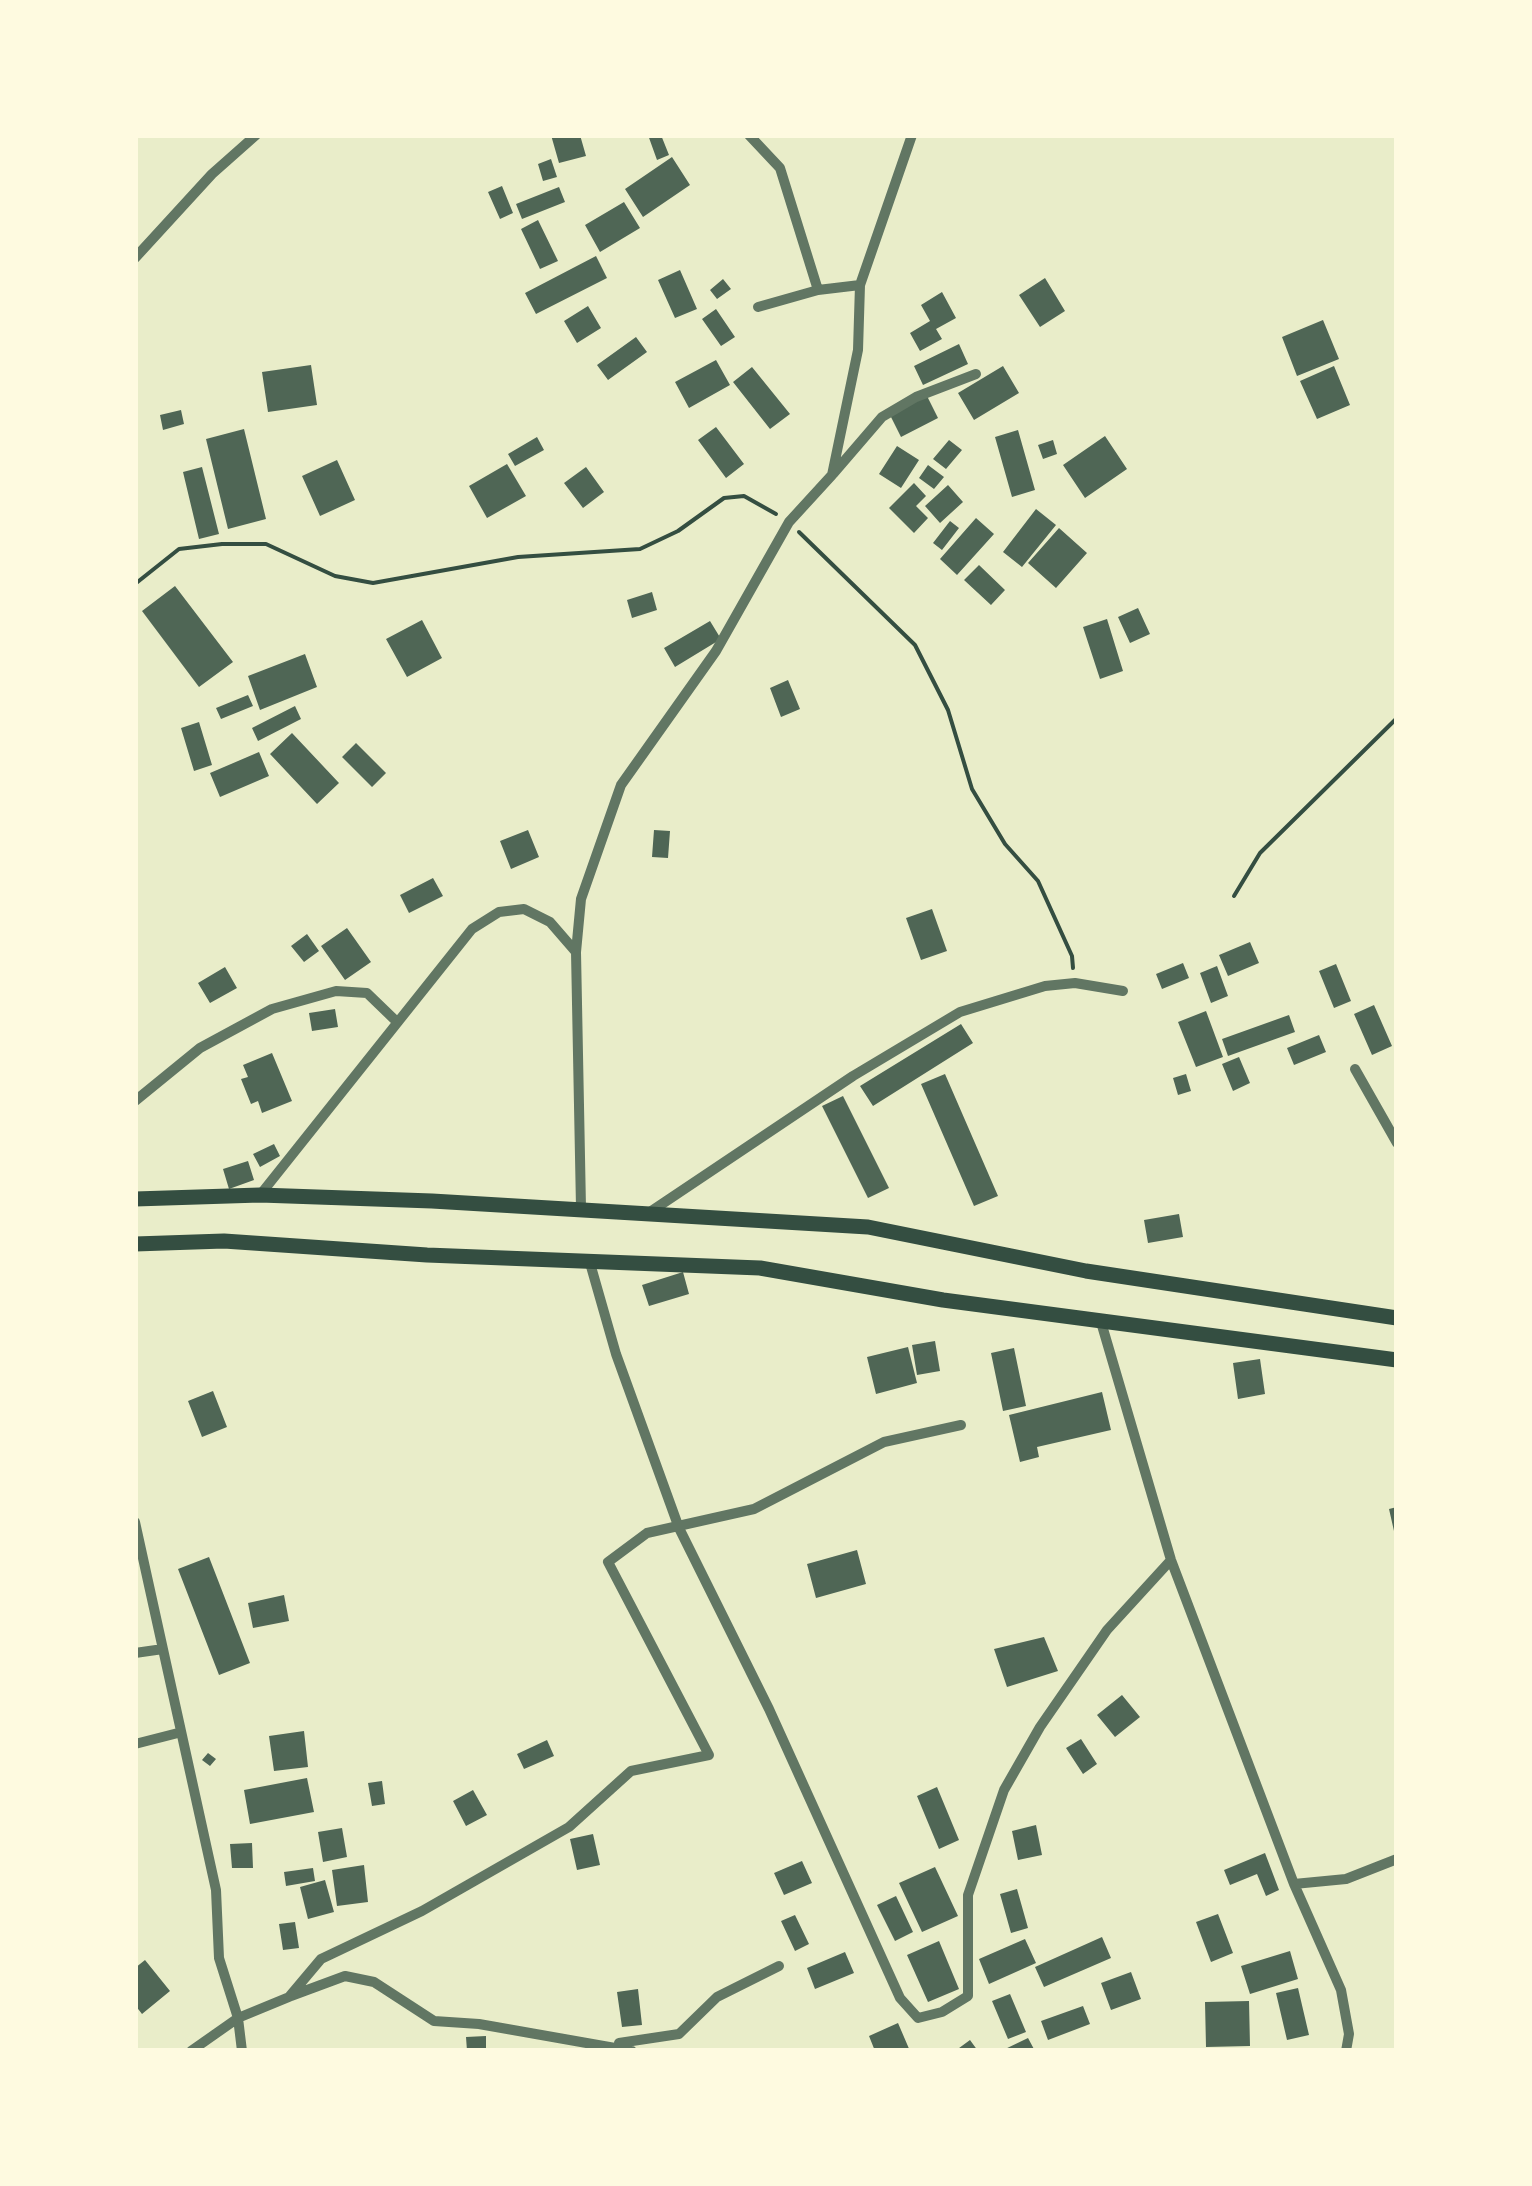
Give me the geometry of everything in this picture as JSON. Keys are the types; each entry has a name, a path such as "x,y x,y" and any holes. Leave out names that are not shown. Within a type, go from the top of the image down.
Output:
{"main road":[{"path":"135,1199 260,1195 580,1208 868,1226 1086,1270 1397,1318"},
{"path":"135,1244 224,1241 760,1268 1101,1322 1397,1360"}],"street":[{"path":"135,258 212,174 256,135"},
{"path":"749,135 780,168 818,290"},
{"path":"832,475 858,350 860,286 912,135"},
{"path":"758,307 818,290 860,286"},
{"path":"580,1208 576,952 581,899 621,785 716,651 788,522 882,417 916,396 976,374"},
{"path":"260,1195 472,929 499,912 524,910 550,922 576,952"},
{"path":"646,1214 852,1076 960,1012 1008,995 1075,982 1123,991"},
{"path":"135,1100 200,1048 272,1009 336,991 367,994 396,1021"},
{"path":"1355,1069 1397,1144"},
{"path":"590,1262 616,1354 679,1528 777,1727 900,1998 918,2018 942,2012 968,1996 968,1895 1004,1790 1040,1727 1108,1630 1171,1560"},
{"path":"1101,1322 1171,1560 1294,1884 1342,1990 1350,2034 1346,2051"},
{"path":"289,1997 321,1959 422,1912 568,1827 630,1771 709,1755 608,1562 648,1533 754,1509 884,1442 961,1425"},
{"path":"135,1522 178,1733 216,1890 219,1958 238,2018 242,2051"},
{"path":"135,1653 163,1649"},
{"path":"135,1744 178,1733"},
{"path":"1294,1884 1346,1879 1397,1859"},
{"path":"560,2039 628,2043 679,2034 718,1997 779,1966"},
{"path":"191,2051 238,2018 345,1976 374,1982 434,2022 479,2024 632,2051"}],"path":[{"path":"135,584 179,549 222,544 266,544 335,576 373,583 518,557 640,550 678,531 724,498 744,496 788,522 915,645 948,710 972,789 1005,844 1038,881 1072,956 1075,982"},
{"path":"1234,896 1260,853 1397,718"}],"building":[{"path":"551,135 580,135 586,156 559,163"},
{"path":"648,135 661,135 669,155 657,160"},
{"path":"672,157 690,185 643,217 625,189"},
{"path":"551,159 557,177 543,181 538,164"},
{"path":"502,186 513,213 500,219 488,192"},
{"path":"559,187 565,202 522,219 516,204"},
{"path":"624,202 640,228 600,252 585,225"},
{"path":"538,220 558,261 540,269 521,229"},
{"path":"596,256 607,278 536,314 525,293"},
{"path":"680,270 697,309 675,318 658,280"},
{"path":"1045,278 1065,311 1040,327 1019,295"},
{"path":"723,279 731,289 717,299 710,290"},
{"path":"942,292 956,318 936,329 942,339 920,351 910,333 930,321 921,305"},
{"path":"588,306 601,328 577,343 564,321"},
{"path":"716,309 735,337 721,346 702,319"},
{"path":"1323,320 1339,359 1297,376 1282,337"},
{"path":"636,337 647,352 608,380 597,365"},
{"path":"959,344 968,364 923,385 914,366"},
{"path":"716,360 730,385 689,408 675,382"},
{"path":"311,365 317,405 268,412 262,372"},
{"path":"1003,366 1019,393 974,420 958,393"},
{"path":"1334,366 1350,405 1317,419 1300,381"},
{"path":"752,367 790,414 770,429 733,382"},
{"path":"927,396 938,418 901,437 890,415"},
{"path":"181,410 184,424 163,430 160,415"},
{"path":"716,427 744,464 726,478 698,440"},
{"path":"244,429 266,519 228,529 206,439"},
{"path":"1018,430 1035,490 1012,497 995,437"},
{"path":"1105,436 1127,469 1085,498 1063,465"},
{"path":"537,437 544,450 515,466 508,454"},
{"path":"949,440 962,450 946,469 933,459"},
{"path":"1053,440 1057,454 1043,459 1038,445"},
{"path":"897,446 919,460 901,488 879,474"},
{"path":"337,460 355,500 320,516 302,476"},
{"path":"507,464 526,496 487,518 469,486"},
{"path":"928,465 944,477 934,489 919,478"},
{"path":"202,467 219,534 199,539 183,472"},
{"path":"586,467 604,492 583,508 564,483"},
{"path":"914,483 926,496 916,506 928,518 914,533 889,508"},
{"path":"948,485 963,502 940,523 925,506"},
{"path":"1036,509 1056,525 1022,567 1003,552"},
{"path":"976,518 994,534 957,575 940,559"},
{"path":"950,521 959,528 942,550 933,543"},
{"path":"1059,528 1087,553 1056,588 1028,563"},
{"path":"979,565 1005,590 991,605 964,580"},
{"path":"175,586 233,662 199,687 142,611"},
{"path":"652,592 657,610 632,618 627,600"},
{"path":"1138,608 1150,634 1130,643 1118,617"},
{"path":"1107,619 1123,671 1100,679 1083,627"},
{"path":"422,620 442,658 407,677 386,639"},
{"path":"710,621 721,639 675,667 664,648"},
{"path":"305,654 317,687 260,710 248,676"},
{"path":"788,680 800,709 781,717 770,688"},
{"path":"248,695 253,706 221,719 216,708"},
{"path":"295,706 301,719 258,741 252,728"},
{"path":"199,722 212,765 194,771 181,728"},
{"path":"292,733 339,783 317,804 270,754"},
{"path":"356,743 386,773 372,787 342,757"},
{"path":"259,752 269,776 220,797 210,773"},
{"path":"528,830 539,857 511,869 500,841"},
{"path":"654,830 670,831 668,858 652,857"},
{"path":"433,878 443,896 409,913 400,895"},
{"path":"932,909 947,951 921,960 906,918"},
{"path":"347,928 371,962 345,980 321,946"},
{"path":"307,934 319,951 304,962 291,946"},
{"path":"1250,942 1259,963 1228,976 1219,955"},
{"path":"1183,963 1189,978 1162,989 1156,974"},
{"path":"1336,964 1351,1001 1334,1008 1319,971"},
{"path":"1217,966 1228,996 1211,1003 1200,973"},
{"path":"225,967 237,988 210,1003 198,983"},
{"path":"1374,1005 1392,1046 1372,1055 1354,1014"},
{"path":"335,1009 338,1027 312,1031 309,1013"},
{"path":"1206,1011 1223,1057 1196,1067 1178,1022"},
{"path":"1289,1015 1295,1032 1228,1056 1222,1039"},
{"path":"961,1024 973,1043 873,1106 860,1086"},
{"path":"1319,1035 1326,1052 1294,1065 1287,1048"},
{"path":"272,1053 292,1101 262,1113 258,1101 251,1104 241,1079 248,1077 243,1065"},
{"path":"1239,1057 1250,1083 1233,1091 1222,1064"},
{"path":"945,1074 998,1196 974,1206 921,1084"},
{"path":"1186,1074 1191,1091 1178,1095 1173,1078"},
{"path":"843,1096 889,1188 868,1198 822,1106"},
{"path":"274,1144 280,1156 260,1167 253,1154"},
{"path":"248,1161 254,1180 229,1189 223,1169"},
{"path":"1179,1214 1183,1237 1148,1243 1144,1220"},
{"path":"683,1272 689,1294 649,1306 642,1285"},
{"path":"935,1341 940,1371 917,1375 912,1345"},
{"path":"908,1347 917,1383 876,1394 867,1357"},
{"path":"1014,1348 1026,1406 1003,1411 991,1353"},
{"path":"1260,1359 1265,1394 1238,1399 1233,1363"},
{"path":"213,1391 227,1427 202,1437 188,1401"},
{"path":"1102,1392 1111,1430 1037,1447 1039,1457 1020,1462 1009,1415"},
{"path":"1397,1507 1397,1530 1394,1531 1389,1509"},
{"path":"857,1550 866,1584 816,1598 807,1564"},
{"path":"209,1557 250,1663 219,1675 178,1569"},
{"path":"284,1595 289,1621 253,1628 248,1603"},
{"path":"1044,1637 1058,1671 1007,1687 994,1649"},
{"path":"1122,1695 1140,1717 1115,1737 1097,1715"},
{"path":"304,1731 308,1767 274,1771 269,1736"},
{"path":"1081,1739 1097,1764 1083,1774 1066,1748"},
{"path":"547,1740 554,1756 524,1769 517,1754"},
{"path":"208,1753 216,1759 210,1766 202,1760"},
{"path":"307,1778 314,1812 250,1824 244,1790"},
{"path":"382,1781 385,1804 372,1806 368,1783"},
{"path":"937,1787 959,1840 939,1849 917,1796"},
{"path":"473,1790 487,1815 466,1826 453,1801"},
{"path":"1036,1825 1042,1855 1018,1860 1012,1831"},
{"path":"342,1828 347,1857 323,1862 318,1832"},
{"path":"593,1834 600,1865 577,1870 570,1839"},
{"path":"252,1843 253,1868 232,1868 230,1844"},
{"path":"1265,1853 1279,1890 1266,1896 1257,1874 1230,1885 1224,1870"},
{"path":"802,1861 812,1883 784,1895 774,1873"},
{"path":"364,1865 368,1902 337,1906 332,1870"},
{"path":"935,1867 958,1916 922,1932 899,1883"},
{"path":"313,1868 315,1881 286,1886 284,1872"},
{"path":"325,1880 334,1912 308,1919 300,1887"},
{"path":"1017,1889 1028,1928 1011,1933 1000,1894"},
{"path":"896,1896 913,1932 895,1941 877,1905"},
{"path":"1218,1914 1233,1953 1211,1962 1196,1922"},
{"path":"795,1915 809,1944 795,1951 781,1921"},
{"path":"295,1922 299,1948 283,1950 279,1924"},
{"path":"1102,1937 1111,1958 1044,1987 1035,1967"},
{"path":"1025,1939 1036,1963 989,1984 979,1959"},
{"path":"939,1941 959,1989 928,2002 907,1955"},
{"path":"1290,1951 1298,1979 1250,1994 1241,1966"},
{"path":"845,1952 854,1973 815,1989 807,1968"},
{"path":"145,1960 170,1991 142,2014 135,2005 135,1968"},
{"path":"1131,1972 1141,1999 1111,2010 1101,1983"},
{"path":"1298,1988 1309,2035 1287,2040 1276,1993"},
{"path":"638,1989 642,2025 622,2027 617,1992"},
{"path":"1010,1994 1026,2032 1008,2039 992,2001"},
{"path":"1249,2001 1250,2046 1206,2047 1205,2002"},
{"path":"1083,2006 1090,2024 1048,2040 1041,2021"},
{"path":"898,2023 910,2051 875,2051 869,2036"},
{"path":"486,2036 486,2051 467,2051 466,2037"},
{"path":"1028,2038 1035,2051 1001,2051"},
{"path":"970,2040 978,2051 955,2051"}]}
